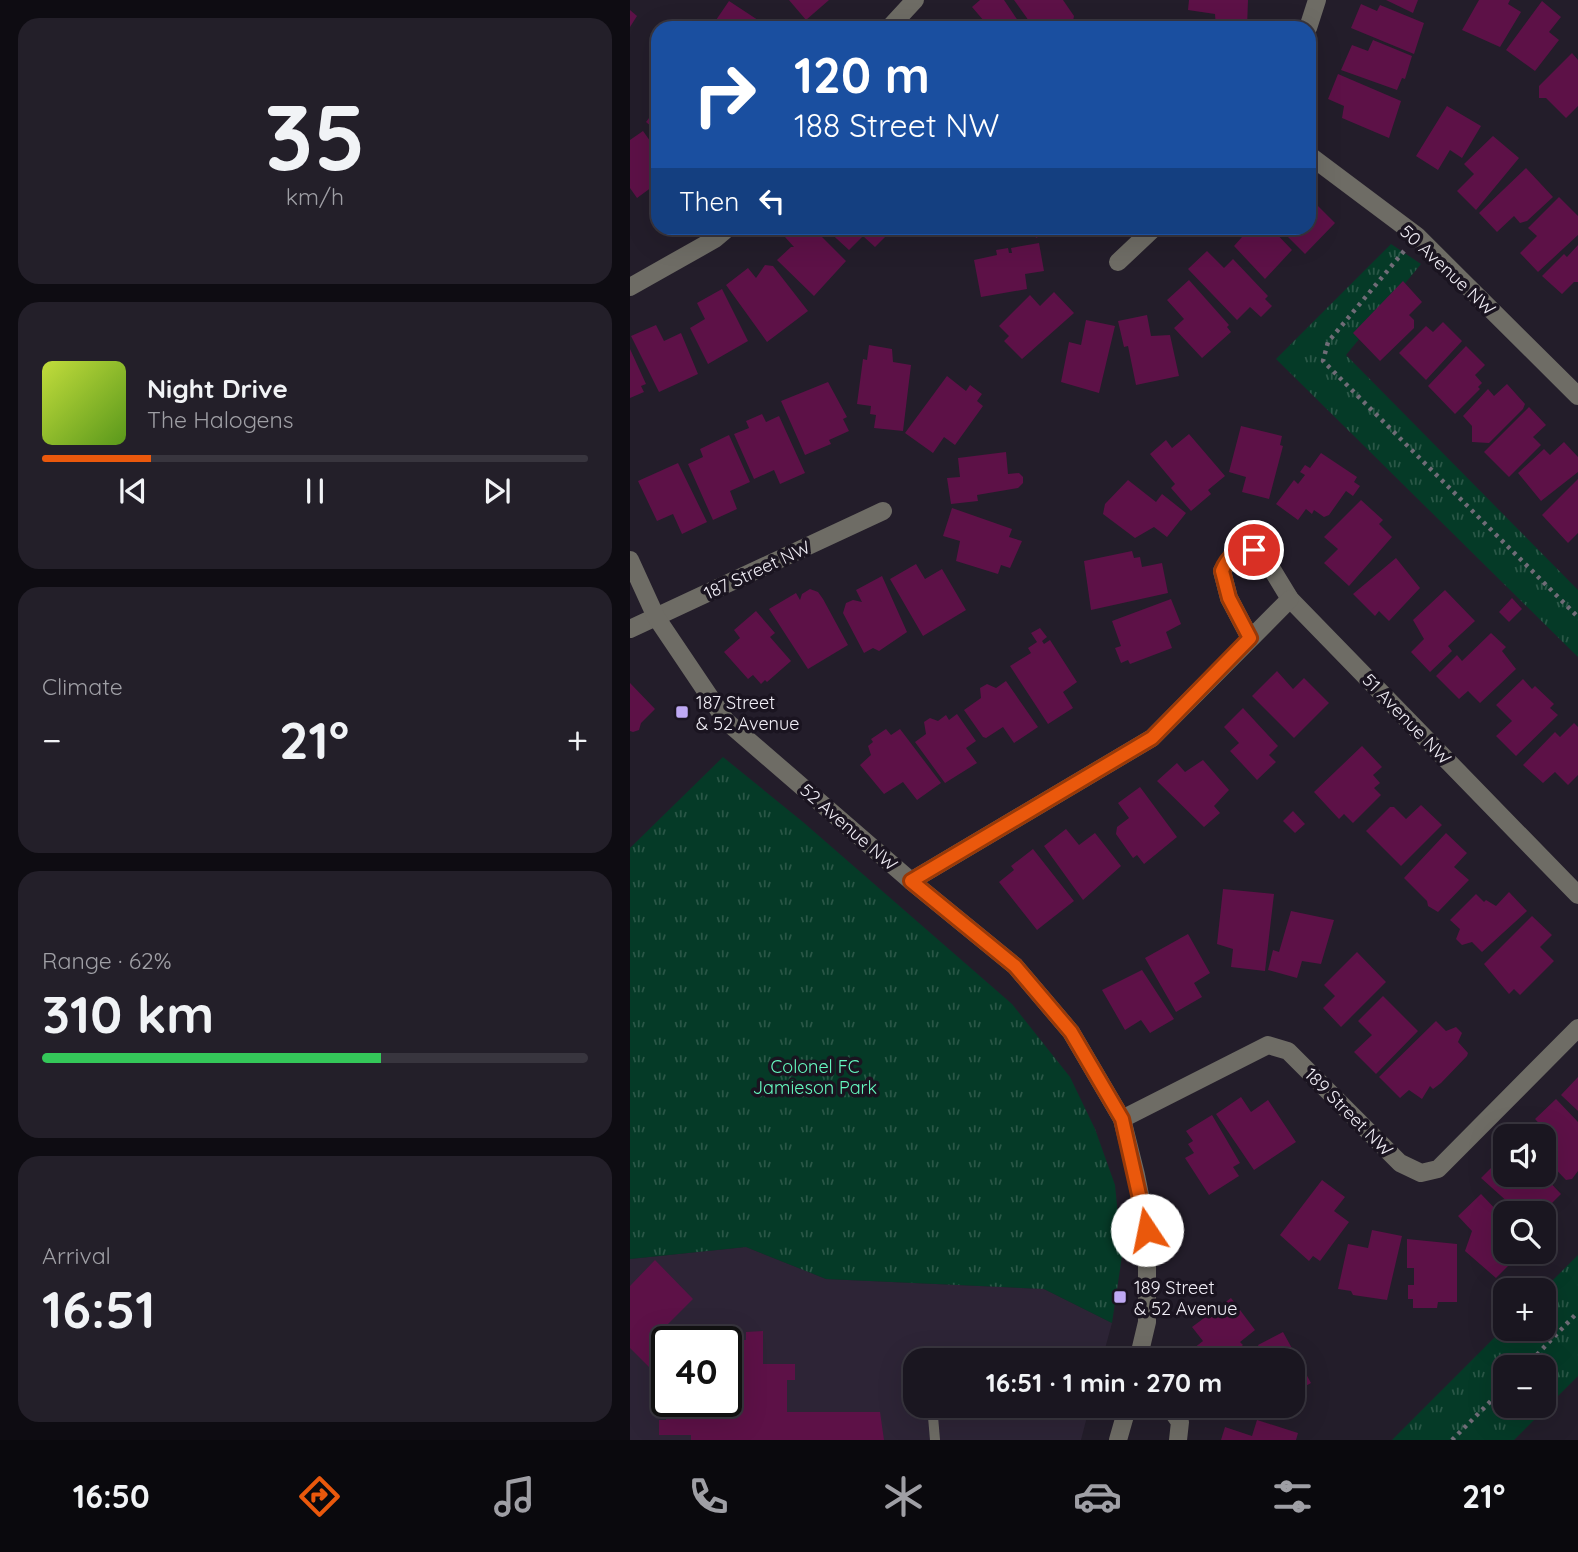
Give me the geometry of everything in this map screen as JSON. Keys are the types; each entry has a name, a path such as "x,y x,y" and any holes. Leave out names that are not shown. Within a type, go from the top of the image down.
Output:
{"street":[{"path":"896,21 915,0"},
{"path":"1310,21 1317,0"},
{"name":"50 Avenue NW","path":"1316,160 1417,236 1578,396"},
{"path":"630,287 719,235"},
{"path":"1118,262 1147,235"},
{"name":"187 Street NW","path":"630,629 883,511"},
{"name":"51 Avenue NW","path":"1250,638 1223,581 1225,564 1239,551 1254,550 1265,558 1290,599 1578,895"},
{"name":"52 Avenue NW","path":"630,560 656,617 726,721 911,881 1015,966 1071,1032 1122,1119 1147,1230 1147,1321 1141,1348"},
{"path":"911,881 1152,738 1290,599"},
{"name":"189 Street NW","path":"1122,1119 1268,1045 1288,1051 1400,1163 1421,1173 1438,1169 1578,1028"},
{"path":"1118,1440 1124,1418"},
{"path":"1177,1418 1180,1422 1178,1440"}],"lane":[{"path":"933,1418 934,1440"}],"path":[{"path":"1417,236 1328,342 1323,361 1578,617"},
{"path":"1537,1355 1578,1312"},
{"path":"1452,1440 1493,1399"}],"shaded area":[{"path":"746,1247 826,1279 1044,1289 1112,1323 1105,1348 903,1348 903,1418 1087,1418 1081,1440 630,1440 630,1259"}],"green space":[{"path":"1391,244 1421,264 1346,355 1578,590 1578,657 1276,359"},
{"name":"Colonel FC Jamieson Park","path":"723,757 803,822 1012,1004 1070,1077 1095,1129 1115,1185 1122,1256 1112,1323 1044,1289 826,1279 746,1247 630,1259 630,848"},
{"path":"1578,1255 1578,1376 1556,1398 1556,1355 1493,1355 1493,1418 1536,1418 1514,1440 1392,1440 1493,1339 1556,1341 1555,1278"}],"building":[{"path":"789,0 829,0 806,20"},
{"path":"980,0 1004,0 1018,21 984,21 972,7"},
{"path":"1014,0 1063,0 1074,16 1073,21 1029,21"},
{"path":"1189,0 1248,0 1247,21 1216,21 1215,14 1188,10"},
{"path":"1386,0 1418,0 1413,13"},
{"path":"1479,0 1510,0 1508,4 1521,12 1500,47 1462,30"},
{"path":"729,1 759,21 715,21"},
{"path":"1542,1 1561,17 1549,32 1559,40 1535,71 1506,50"},
{"path":"1361,4 1377,11 1380,5 1424,23 1414,54 1351,28"},
{"path":"630,10 637,16 630,27"},
{"path":"1373,40 1412,56 1405,79 1402,78 1397,90 1341,70 1352,45 1368,51"},
{"path":"1572,53 1578,60 1578,106 1566,118 1546,98 1539,98 1539,86"},
{"path":"1338,74 1401,101 1389,138 1342,118 1344,106 1328,99"},
{"path":"1447,106 1481,126 1462,158 1450,150 1438,170 1416,156"},
{"path":"643,131 651,142 651,188 637,198 630,188 630,140"},
{"path":"1493,136 1519,158 1476,210 1457,191 1474,174 1464,164"},
{"path":"1526,168 1553,197 1527,221 1520,223 1514,216 1497,232 1479,213"},
{"path":"1559,197 1578,216 1578,235 1538,272 1520,253 1537,236 1528,228"},
{"path":"1316,204 1335,223 1305,254 1286,235 1316,235"},
{"path":"820,235 846,261 814,296 777,260 794,247 785,237"},
{"path":"833,235 887,235 875,247 863,236 849,250"},
{"path":"1240,235 1278,235 1292,250 1265,279 1234,246 1242,237"},
{"path":"1039,243 1044,271 1025,274 1027,289 981,297 974,260 997,255 996,250 1008,248 1009,253 1012,253 1011,248"},
{"path":"1578,245 1578,282 1574,282 1562,294 1542,276 1564,254 1567,257"},
{"path":"1207,251 1224,268 1233,259 1268,296 1265,299 1272,306 1261,317 1250,307 1237,320 1188,269"},
{"path":"765,265 773,266 808,311 767,342 726,285 748,268 756,278"},
{"path":"1189,280 1229,325 1227,327 1231,332 1202,358 1174,328 1184,319 1167,300"},
{"path":"1403,281 1422,302 1409,315 1414,320 1414,328 1380,361 1353,333"},
{"path":"722,289 748,341 708,364 690,328 705,319 697,303"},
{"path":"1054,292 1074,313 1022,359 1004,341 1009,336 999,326 1030,295 1040,306"},
{"path":"1147,315 1151,336 1170,335 1179,376 1136,385 1128,346 1124,347 1118,321"},
{"path":"1086,320 1115,326 1099,393 1061,382 1069,342 1081,345"},
{"path":"1443,322 1462,341 1426,380 1399,353 1426,326 1433,332"},
{"path":"656,325 664,341 681,333 698,374 659,392 631,336"},
{"path":"869,345 892,349 893,362 911,365 903,431 874,428 876,415 870,414 871,406 857,404 863,359 867,360"},
{"path":"1466,346 1485,365 1475,375 1482,383 1478,387 1480,389 1455,414 1428,386"},
{"path":"630,349 646,384 641,386 644,392 630,398"},
{"path":"947,376 966,391 970,385 982,394 977,401 983,406 955,445 944,437 933,453 905,433"},
{"path":"828,382 847,417 843,419 849,431 829,440 831,444 805,455 781,401"},
{"path":"1507,384 1525,404 1523,409 1489,443 1472,442 1472,426 1463,416 1488,389 1494,396"},
{"path":"1529,407 1546,425 1533,437 1541,445 1509,477 1484,452"},
{"path":"762,414 766,422 779,416 805,473 780,484 774,470 754,479 734,434 749,428 746,421"},
{"path":"1241,426 1282,436 1280,445 1283,446 1269,499 1242,492 1246,477 1229,472"},
{"path":"1189,434 1225,476 1208,490 1211,494 1191,511 1171,488 1175,484 1150,454 1166,440 1172,448"},
{"path":"729,435 750,482 730,491 737,509 713,520 688,464 703,457 700,449"},
{"path":"1564,442 1578,457 1578,472 1541,501 1518,473 1544,449 1550,455"},
{"path":"1006,452 1008,474 1019,473 1023,477 1023,483 1018,488 977,495 978,501 951,504 947,478 960,477 958,458"},
{"path":"1321,453 1357,477 1354,482 1360,486 1353,496 1346,491 1329,515 1324,517 1314,510 1312,514 1306,509 1298,520 1276,504 1294,480 1298,484 1305,475 1300,472 1305,465 1310,468"},
{"path":"678,463 707,522 682,534 673,514 657,521 638,481"},
{"path":"1578,479 1578,533 1568,543 1542,515"},
{"path":"1128,480 1156,502 1162,494 1186,513 1167,537 1154,527 1135,538 1103,514 1105,504"},
{"path":"1361,500 1383,520 1379,524 1392,537 1349,586 1324,563 1338,549 1324,537"},
{"path":"952,508 1012,529 1009,537 1022,541 1010,568 1001,565 998,574 956,561 960,541 943,536"},
{"path":"1132,551 1134,558 1140,557 1142,567 1162,563 1168,593 1091,610 1084,561"},
{"path":"1396,558 1420,588 1389,621 1379,611 1375,616 1353,594"},
{"path":"916,564 925,579 942,569 966,610 923,636 890,579"},
{"path":"882,576 907,632 879,651 873,648 864,653 843,613 846,603 853,600 862,602 856,590"},
{"path":"810,589 818,592 823,599 848,645 808,669 769,609 796,593 800,600 802,594"},
{"path":"1445,590 1475,621 1448,646 1452,651 1430,672 1411,652 1424,639 1413,620"},
{"path":"1512,598 1522,609 1509,622 1499,612"},
{"path":"1171,599 1181,624 1166,632 1172,648 1130,664 1128,660 1121,663 1115,648 1121,646 1112,621"},
{"path":"756,611 775,633 770,637 791,661 761,684 753,675 748,679 724,652 740,638 734,630"},
{"path":"1040,628 1047,637 1042,641 1044,644 1050,640 1077,682 1063,692 1073,708 1048,724 1010,666 1031,653 1028,648 1037,642 1031,633"},
{"path":"1491,633 1506,647 1502,651 1516,669 1480,703 1468,691 1459,699 1436,676 1457,655 1462,661"},
{"path":"1277,671 1293,689 1304,678 1329,703 1294,738 1252,696"},
{"path":"1523,679 1532,689 1535,686 1554,704 1550,708 1558,715 1516,756 1496,736 1512,721 1496,705"},
{"path":"1006,681 1038,727 1014,743 1003,727 986,738 983,737 964,710 981,698 980,688 987,684 996,688"},
{"path":"630,683 655,709 641,723 639,730 633,732 630,731"},
{"path":"1243,708 1278,746 1269,755 1276,762 1257,780 1230,751 1239,743 1224,727"},
{"path":"957,714 976,741 966,748 977,763 945,783 915,742 926,734 924,722 930,718 938,721 946,715 949,720"},
{"path":"1574,723 1578,727 1578,775 1568,785 1555,772 1543,783 1523,765 1555,732 1560,737"},
{"path":"886,729 891,735 900,729 941,783 917,800 903,782 884,794 860,765 871,755 868,746 873,742 871,739"},
{"path":"1362,746 1382,767 1373,775 1380,783 1374,788 1381,795 1353,823 1344,814 1339,819 1314,792"},
{"path":"1203,760 1229,790 1214,806 1220,813 1204,827 1157,781 1177,763 1185,772"},
{"path":"1140,787 1177,837 1144,864 1137,855 1133,858 1116,834 1117,827 1129,818 1118,803"},
{"path":"1421,805 1442,825 1401,866 1366,831 1390,807 1394,807 1406,819"},
{"path":"1293,811 1305,824 1295,833 1283,821"},
{"path":"1066,829 1079,845 1095,833 1121,866 1083,900 1044,846"},
{"path":"1446,833 1467,853 1454,867 1469,880 1438,912 1428,906 1427,901 1404,878"},
{"path":"1033,849 1074,901 1037,930 999,882 1014,870 1011,866"},
{"path":"1223,889 1274,894 1265,971 1231,967 1233,949 1217,944"},
{"path":"1509,892 1527,911 1482,952 1472,942 1462,945 1456,939 1460,929 1450,920 1476,894 1484,902 1486,900 1496,906"},
{"path":"1291,911 1334,920 1321,964 1302,961 1297,978 1268,970 1273,950 1279,952"},
{"path":"1532,916 1552,935 1540,947 1554,961 1520,995 1514,989 1509,994 1484,964"},
{"path":"1188,934 1210,973 1194,983 1202,997 1176,1012 1145,958"},
{"path":"1357,952 1386,982 1341,1027 1323,1008 1335,996 1324,985"},
{"path":"1142,970 1174,1019 1150,1033 1141,1020 1125,1030 1102,990"},
{"path":"1383,996 1418,1031 1376,1074 1354,1052 1372,1035 1358,1021"},
{"path":"1436,1021 1446,1031 1456,1027 1462,1033 1458,1042 1468,1053 1467,1056 1441,1083 1433,1089 1430,1086 1422,1099 1409,1090 1400,1098 1379,1077"},
{"path":"1578,1077 1578,1111 1561,1095"},
{"path":"1241,1097 1251,1112 1268,1100 1296,1142 1254,1170 1216,1114"},
{"path":"1556,1099 1578,1122 1578,1171 1572,1179 1566,1180 1556,1170 1556,1124 1540,1124 1535,1119"},
{"path":"1212,1115 1240,1163 1233,1167 1239,1176 1209,1195 1185,1158 1194,1153 1188,1144 1193,1141 1186,1131"},
{"path":"1493,1166 1493,1187 1554,1187 1561,1194 1554,1201 1507,1201 1481,1178"},
{"path":"1322,1180 1345,1197 1334,1211 1349,1222 1320,1261 1313,1256 1309,1261 1280,1235"},
{"path":"1481,1194 1493,1207 1493,1264 1510,1264 1496,1278 1465,1251 1472,1231 1458,1216"},
{"path":"1372,1230 1402,1236 1387,1300 1353,1295 1351,1291 1338,1289 1348,1244 1368,1248"},
{"path":"1407,1239 1457,1244 1457,1302 1438,1302 1437,1308 1413,1308 1413,1299 1408,1299 1408,1285 1414,1285 1414,1268 1407,1268"},
{"path":"655,1260 693,1299 666,1326 651,1326 650,1368 630,1348 630,1286"},
{"path":"1231,1298 1255,1330 1240,1342 1243,1345 1239,1348 1194,1348 1203,1341 1192,1327"},
{"path":"763,1331 763,1364 795,1364 795,1380 787,1380 787,1412 880,1412 884,1440 691,1440 691,1435 659,1435 659,1420 666,1420 666,1417 742,1417 742,1340 746,1340 746,1332"},
{"path":"1283,1332 1292,1348 1259,1348 1258,1345"},
{"path":"1305,1372 1311,1383 1305,1386"},
{"path":"1257,1420 1298,1433 1296,1440 1221,1440 1225,1427 1252,1436"}],"place":[{"name":"187 Street & 52 Avenue","path":"682,712"},
{"name":"189 Street & 52 Avenue","path":"1120,1297"}],"route":[{"path":"1147,1230 1122,1119 1071,1032 1015,966 911,881 1152,738 1250,638 1229,598 1222,571 1233,554 1243,549 1254,550"}]}
